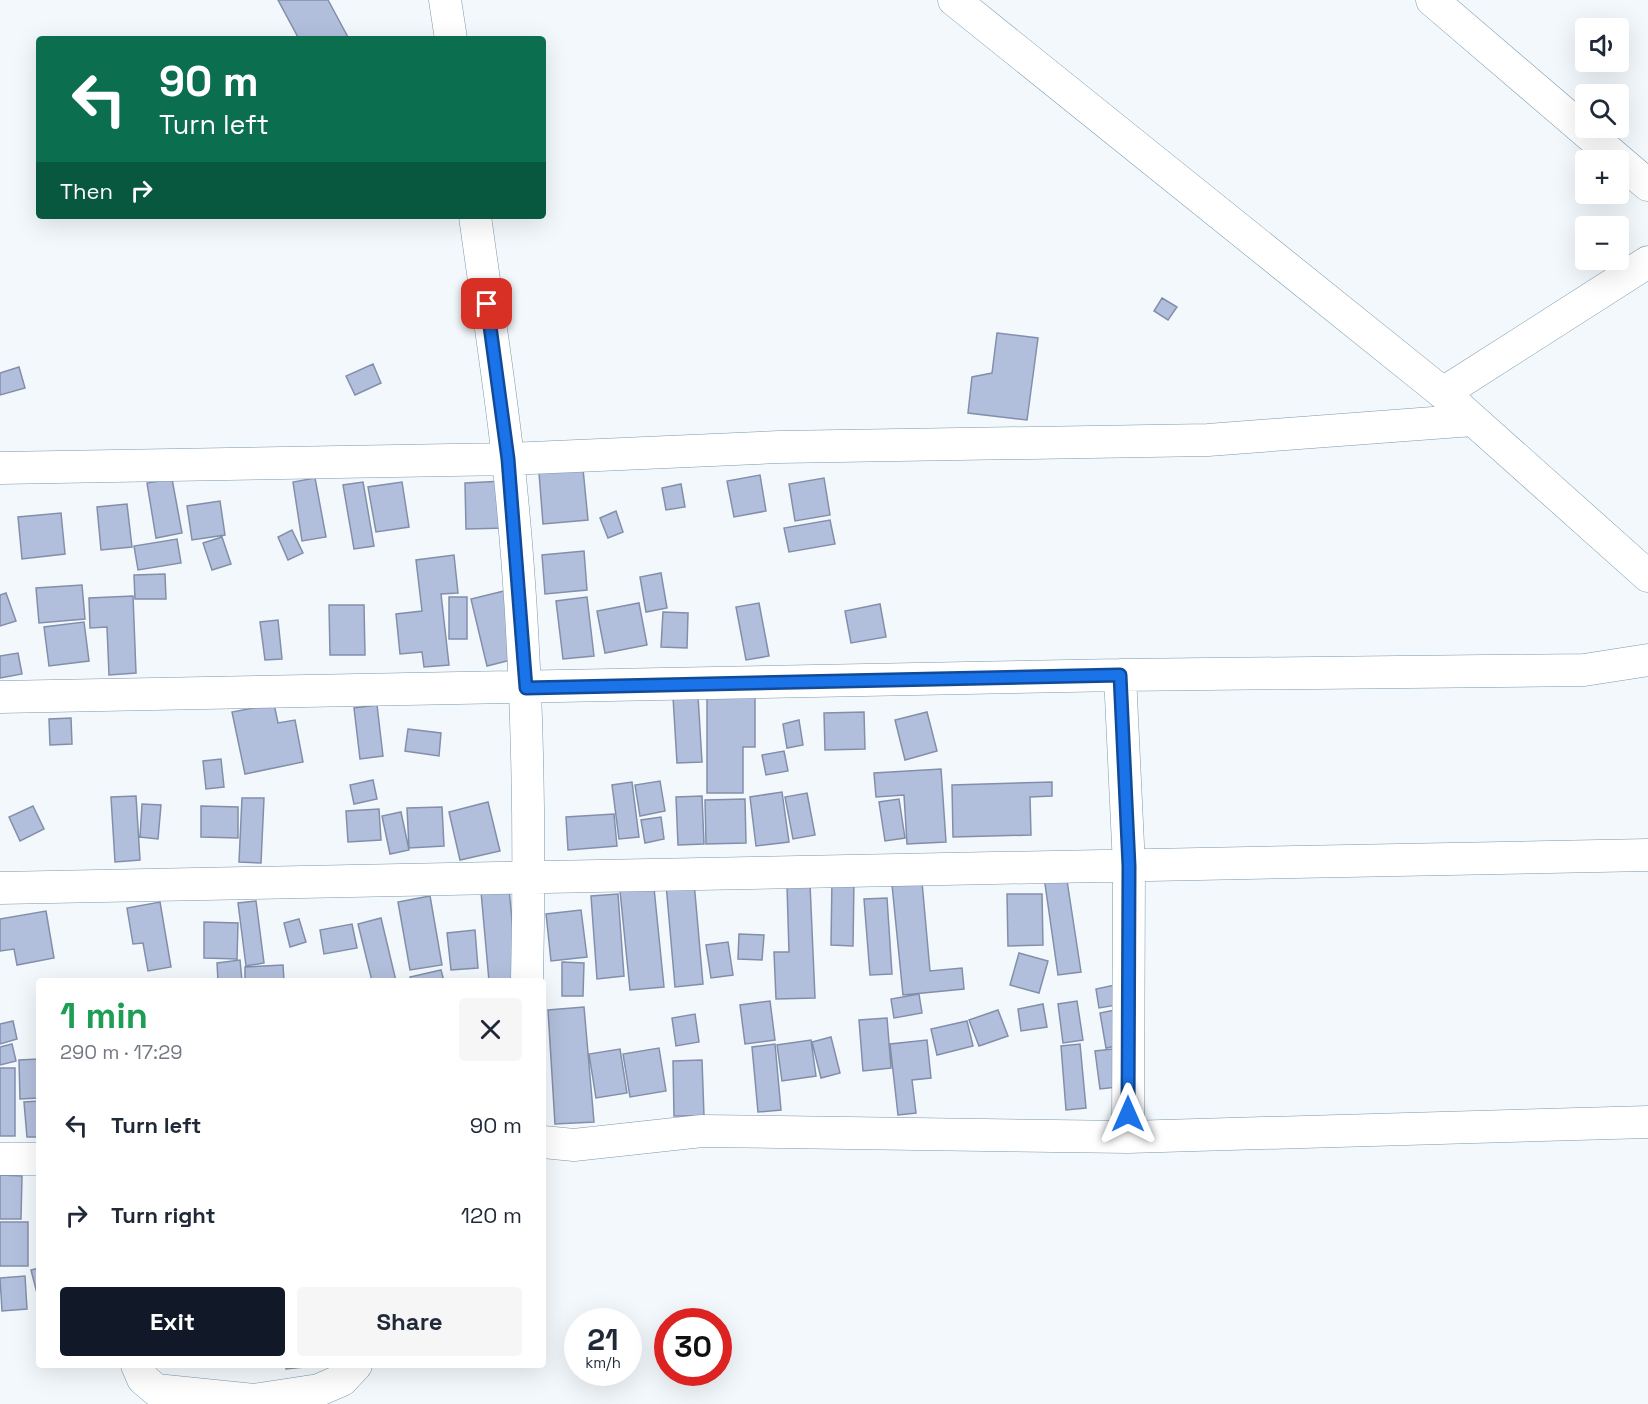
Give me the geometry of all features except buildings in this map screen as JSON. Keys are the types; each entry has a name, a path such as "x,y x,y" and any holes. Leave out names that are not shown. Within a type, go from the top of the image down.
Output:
{"street":[{"path":"445,0 451,36"},
{"path":"1432,0 1648,185"},
{"path":"972,5 1443,393 1648,576"},
{"path":"475,219 508,459 526,688 529,877 527,978"},
{"path":"1443,393 1648,262"},
{"path":"0,468 508,459 779,447 1208,440 1473,420"},
{"path":"0,697 1120,675 1584,670 1648,660"},
{"path":"1120,675 1129,866 1128,1137"},
{"path":"0,888 1648,855"},
{"path":"546,1142 574,1145 702,1131 1128,1137 1648,1122"},
{"path":"0,1159 36,1159"},
{"path":"138,1368 143,1379 156,1390 254,1400 320,1390 342,1380 353,1368"}],"route":[{"path":"487,304 508,459 526,688 1120,675 1129,866 1128,1114"}]}
